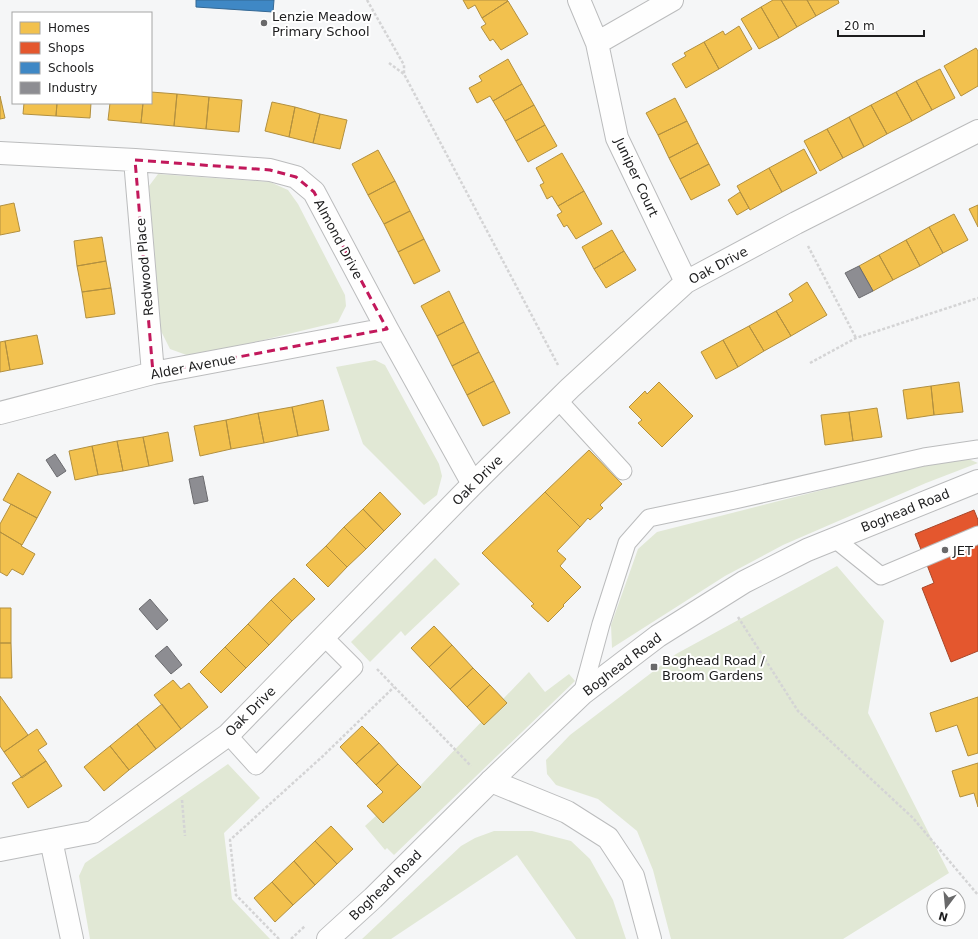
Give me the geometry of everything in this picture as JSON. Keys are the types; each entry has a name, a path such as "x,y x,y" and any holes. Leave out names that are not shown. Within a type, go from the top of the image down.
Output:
{"street":[{"name":"Juniper Court","path":"578,0 597,43 617,138 686,282"},
{"path":"597,43 672,0"},
{"name":"Oak Drive","path":"0,850 93,832 228,735 473,484 564,394 686,282 796,223 978,130"},
{"name":"Almond Drive","path":"0,154 134,160 270,170 296,177 314,192 387,329 473,484"},
{"name":"Redwood Place","path":"134,160 153,373"},
{"name":"Alder Avenue","path":"0,413 153,373 387,329"},
{"name":"Boghead Road","path":"328,939 373,898 491,781 582,694 658,636 744,582 807,550 978,481"},
{"path":"491,781 567,812 608,838 632,876 650,939"},
{"path":"51,840 72,939"}],"lane":[{"path":"564,394 623,471"},
{"path":"582,694 601,624 627,543 649,518 924,457 978,449"},
{"path":"835,539 881,576 978,535"},
{"path":"228,735 256,766 354,667 323,636"}],"path":[{"path":"367,0 404,65 404,74 564,394"},
{"path":"389,63 404,74"},
{"path":"796,223 856,338"},
{"path":"810,363 856,338 978,298"},
{"path":"734,612 798,711 914,818 978,895"},
{"path":"375,667 471,766"},
{"path":"279,939 236,895 230,840 323,756 394,687"},
{"path":"181,769 185,836"}],"highlighted area":[{"path":"135,160 270,170 296,177 314,192 387,329 153,373"}],"green space":[{"path":"158,174 270,182 288,190 298,204 345,295 346,306 338,322 192,357 170,349 161,331 149,186"},
{"path":"375,360 385,365 439,464 442,476 437,495 424,505 363,444 336,367"},
{"path":"966,458 978,463 926,483 783,545 725,576 612,648 611,625 638,549 657,532 925,464"},
{"path":"435,558 460,584 405,636 401,631 370,662 351,642"},
{"path":"837,566 884,621 868,713 949,873 843,939 671,939 653,870 637,831 598,799 556,785 547,774 546,760 570,735 676,654"},
{"path":"529,672 545,692 569,674 575,681 394,855 387,848 385,850 365,826 414,781 420,786"},
{"path":"228,764 260,798 224,833 232,899 270,939 90,939 79,876 85,863"},
{"path":"494,831 532,831 571,841 590,859 613,900 626,939 576,939 517,855 391,939 362,939 461,846 475,838"}],"building: Homes":[{"path":"463,0 508,1 482,18 475,5 468,9"},
{"path":"773,0 781,0 797,27 779,38 761,7"},
{"path":"781,0 807,0 816,16 797,27"},
{"path":"807,0 838,0 839,3 816,16"},
{"path":"508,1 528,34 501,50 493,39 490,41 481,27 486,24 482,18"},
{"path":"761,7 779,38 759,49 741,19"},
{"path":"739,26 752,49 719,69 704,42 723,31 725,35"},
{"path":"704,42 719,69 686,88 672,64 686,56 684,53"},
{"path":"976,48 978,51 978,86 961,96 944,66"},
{"path":"508,59 522,84 493,101 490,96 477,103 469,88 482,81 479,76"},
{"path":"940,69 955,98 932,110 916,81"},
{"path":"916,81 932,110 912,121 896,92"},
{"path":"522,84 534,105 505,121 493,101"},
{"path":"152,92 177,94 174,126 141,123 143,104 152,104"},
{"path":"896,92 912,121 887,134 871,105"},
{"path":"177,94 209,97 206,129 174,126"},
{"path":"0,96 5,118 0,119"},
{"path":"209,97 242,100 239,132 206,129"},
{"path":"675,98 687,121 658,135 646,113"},
{"path":"272,102 295,107 289,137 265,131"},
{"path":"24,104 57,104 56,116 23,114"},
{"path":"57,104 91,104 90,118 56,116"},
{"path":"110,104 143,104 141,123 108,120"},
{"path":"534,105 545,125 516,141 505,121"},
{"path":"871,105 887,134 864,147 849,117"},
{"path":"295,107 320,114 313,143 289,137"},
{"path":"320,114 347,120 340,149 313,143"},
{"path":"849,117 864,147 843,158 827,129"},
{"path":"687,121 698,143 669,158 658,135"},
{"path":"545,125 557,146 528,162 516,141"},
{"path":"827,129 843,158 820,171 804,141"},
{"path":"698,143 709,164 680,179 669,158"},
{"path":"804,149 817,173 782,192 769,168"},
{"path":"378,150 395,181 368,195 352,164"},
{"path":"562,153 584,191 558,206 552,196 547,199 540,185 544,183 536,168"},
{"path":"709,164 720,185 691,200 680,179"},
{"path":"769,168 782,192 750,210 737,186"},
{"path":"395,181 410,211 384,224 368,195"},
{"path":"584,191 602,224 576,239 567,225 564,227 557,215 562,212 558,206"},
{"path":"740,192 749,208 737,215 728,200"},
{"path":"14,203 20,231 0,235 0,206"},
{"path":"978,205 978,227 969,209"},
{"path":"410,211 424,239 398,252 384,224"},
{"path":"954,214 968,240 943,253 929,227"},
{"path":"929,227 943,253 920,266 906,240"},
{"path":"612,230 624,251 594,269 582,247"},
{"path":"102,237 106,261 77,266 74,241"},
{"path":"424,239 440,271 414,284 398,252"},
{"path":"906,240 920,266 893,280 879,255"},
{"path":"624,251 636,270 606,288 594,269"},
{"path":"879,255 893,280 873,291 859,266"},
{"path":"106,261 111,288 82,292 77,266"},
{"path":"807,282 827,315 791,336 776,311 793,301 789,294"},
{"path":"111,288 115,314 86,318 82,292"},
{"path":"449,291 464,322 437,336 421,306"},
{"path":"776,311 791,336 764,351 749,326"},
{"path":"464,322 479,352 452,366 437,336"},
{"path":"749,326 764,351 738,367 723,340"},
{"path":"37,335 43,364 10,370 5,341"},
{"path":"723,340 738,367 716,379 701,352"},
{"path":"5,341 10,370 0,372 0,342"},
{"path":"479,352 494,381 467,395 452,366"},
{"path":"494,381 510,413 483,426 467,395"},
{"path":"659,382 693,416 662,447 638,423 642,420 629,407 645,391 647,394"},
{"path":"959,382 963,412 934,415 931,386"},
{"path":"931,386 934,415 907,419 903,390"},
{"path":"323,400 329,430 298,436 292,407"},
{"path":"292,407 298,436 264,443 258,413"},
{"path":"877,408 882,437 853,441 849,412"},
{"path":"849,412 853,441 825,445 821,415"},
{"path":"258,413 264,443 231,449 226,420"},
{"path":"226,420 231,449 200,456 194,426"},
{"path":"168,432 173,461 149,466 143,437"},
{"path":"143,437 149,466 123,471 117,441"},
{"path":"117,441 123,471 98,475 92,446"},
{"path":"92,446 98,475 75,480 69,451"},
{"path":"589,450 622,484 600,505 603,508 590,520 588,518 580,527 545,492"},
{"path":"18,473 51,492 37,518 3,500"},
{"path":"380,492 401,514 384,531 363,509"},
{"path":"545,492 580,527 557,551 566,559 560,566 581,587 548,622 531,606 534,604 482,553"},
{"path":"11,504 37,518 22,545 0,532 0,524"},
{"path":"363,509 384,531 366,549 344,527"},
{"path":"344,527 366,549 347,567 326,546"},
{"path":"0,532 35,554 23,575 12,569 7,576 0,572"},
{"path":"326,546 347,567 328,587 306,565"},
{"path":"294,578 315,599 292,621 271,600"},
{"path":"271,600 292,621 269,645 248,624"},
{"path":"0,608 11,608 11,643 0,643"},
{"path":"248,624 269,645 246,668 225,647"},
{"path":"434,626 452,645 429,667 411,648"},
{"path":"0,643 11,643 12,678 0,678"},
{"path":"452,645 473,668 450,689 429,667"},
{"path":"225,647 246,668 221,693 200,672"},
{"path":"473,668 490,685 467,707 450,689"},
{"path":"173,680 181,689 189,683 208,707 181,729 154,695"},
{"path":"490,685 507,703 484,725 467,707"},
{"path":"0,696 28,735 4,752 0,746"},
{"path":"978,697 978,753 968,756 957,725 936,732 930,713"},
{"path":"162,704 181,729 156,749 137,724"},
{"path":"137,724 156,749 129,770 110,746"},
{"path":"362,726 379,743 356,764 340,747"},
{"path":"37,729 47,744 38,750 46,761 22,778 4,752"},
{"path":"379,743 398,764 376,785 356,764"},
{"path":"110,746 129,770 104,791 84,767"},
{"path":"46,761 62,786 28,808 12,783"},
{"path":"978,763 978,807 974,793 960,797 952,771"},
{"path":"398,764 421,787 383,823 367,806 383,792 376,785"},
{"path":"331,826 353,849 337,864 315,841"},
{"path":"315,841 337,864 315,885 294,861"},
{"path":"294,861 315,885 293,905 272,882"},
{"path":"272,882 293,905 275,922 254,898"}],"building: Shops":[{"path":"974,510 978,520 978,651 951,662 922,588 934,583 915,534"}],"building: Schools":[{"path":"196,0 274,0 273,12 196,7"}],"building: Industry":[{"path":"859,266 873,291 859,298 845,273"},
{"path":"55,454 66,471 57,477 46,460"},
{"path":"203,476 208,501 194,504 189,479"},
{"path":"150,599 168,620 157,630 139,609"},
{"path":"167,646 182,665 171,674 155,656"}],"place":[{"name":"Lenzie Meadow Primary School","path":"264,23"},
{"name":"JET","path":"945,550"},
{"name":"Boghead Road / Broom Gardens","path":"654,667"}]}
